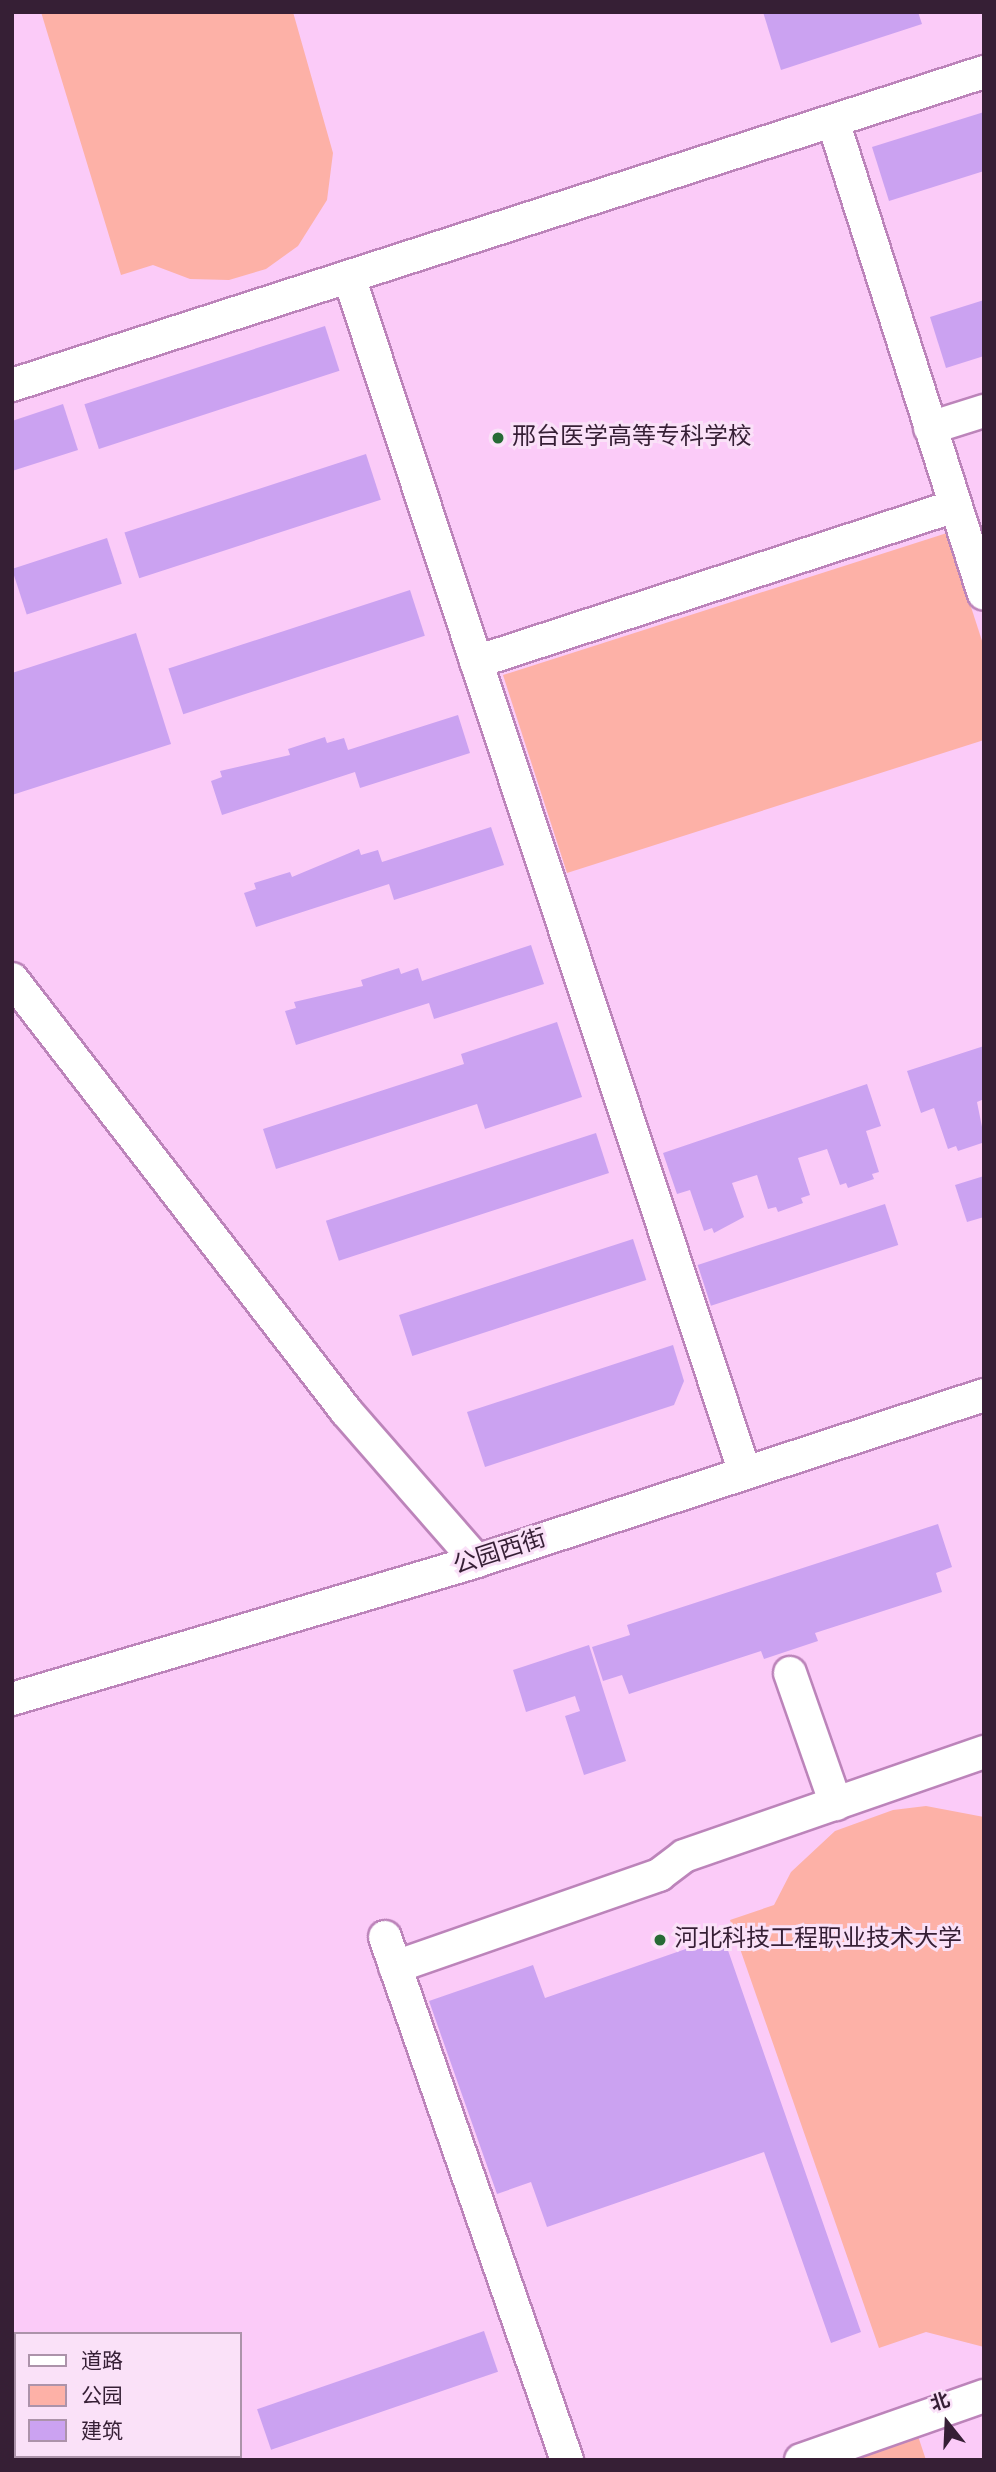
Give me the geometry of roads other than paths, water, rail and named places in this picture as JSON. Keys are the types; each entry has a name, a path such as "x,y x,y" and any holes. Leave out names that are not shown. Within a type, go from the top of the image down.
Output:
{"street":[{"path":"12,385 984,72"},
{"path":"833,121 984,593"},
{"path":"349,277 745,1473"},
{"path":"930,428 984,411"},
{"path":"476,662 955,506"},
{"path":"12,979 346,1411 477,1561"},
{"name":"公园西街","path":"12,1699 477,1561 984,1395"},
{"path":"790,1673 836,1804"},
{"path":"395,1967 659,1875 684,1857 984,1752"},
{"path":"385,1937 566,2460"},
{"path":"800,2460 984,2396"}],"place":[{"name":"邢台医学高等专科学校","path":"498,438"},
{"name":"河北科技工程职业技术大学","path":"660,1940"}]}
